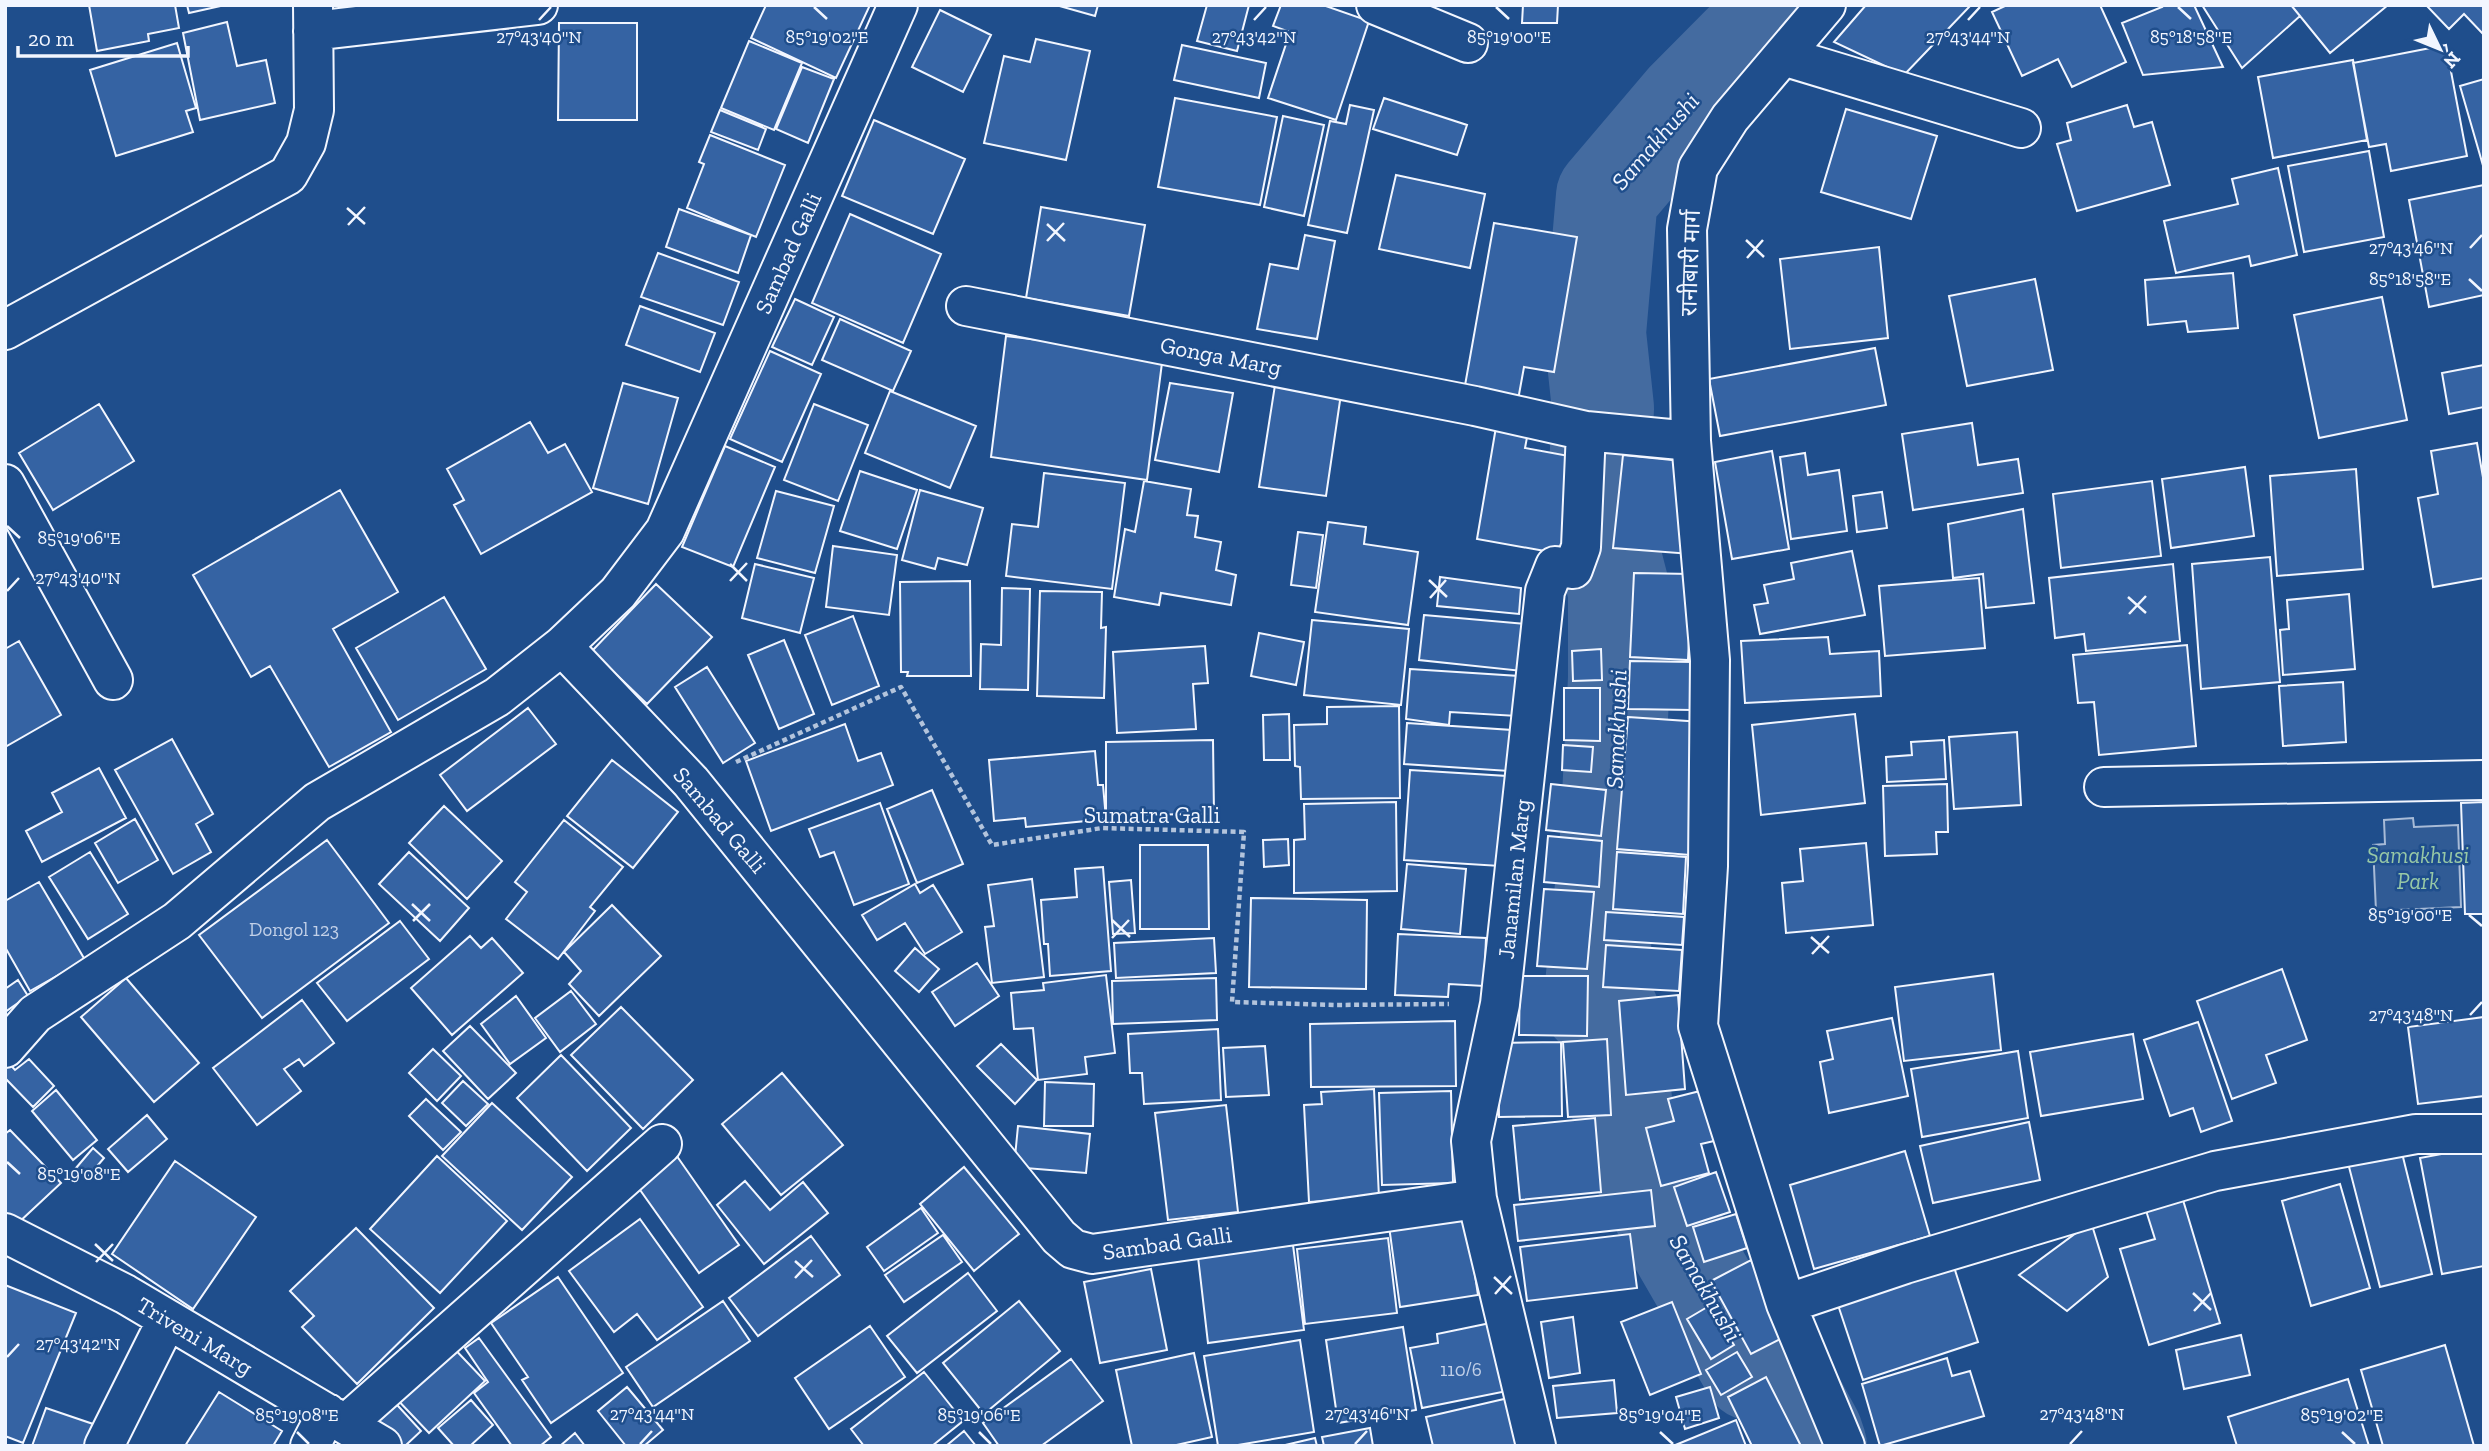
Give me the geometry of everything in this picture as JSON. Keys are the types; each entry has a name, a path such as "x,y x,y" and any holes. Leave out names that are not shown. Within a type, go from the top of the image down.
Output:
{"street":[{"path":"5,330 288,175 306,143 314,110 313,18 538,5"},
{"name":"Sambad Galli","path":"898,5 665,531 618,593 562,646 691,782 1050,1226 1073,1250 1092,1254 1477,1199"},
{"path":"1376,5 1468,43"},
{"name":"रानीबारी मार्ग","path":"1826,5 1730,118 1698,168 1686,229 1691,441 1710,660 1708,866 1698,1026 1786,1304 1845,1446"},
{"path":"1783,56 2021,128"},
{"name":"Gonga Marg","path":"966,306 1475,406 1586,431"},
{"path":"1586,431 1691,441"},
{"name":"Janamilan Marg","path":"1536,1446 1477,1199 1471,1141 1500,1004 1545,591 1555,566 1573,569 1581,547 1586,431"},
{"path":"5,484 113,680"},
{"path":"5,1048 35,1014 177,921 317,802 497,697 562,646"},
{"path":"2104,787 2484,780"},
{"path":"1786,1304 2215,1171 2416,1134 2484,1134"},
{"path":"328,1427 662,1144"},
{"name":"Triveni Marg","path":"5,1233 125,1294 328,1427 382,1446"},
{"path":"104,1446 167,1320"}],"path":[{"name":"Sumatra Galli","path":"691,782 901,687 992,845 1102,828 1244,832 1232,1002 1334,1005 1500,1004"}],"shaded area":[{"name":"Samakhusi Park","path":"2413,818 2414,827 2458,825 2461,907 2376,911 2373,845 2385,844 2384,820"}],"building":[{"path":"89,5 175,5 179,28 148,34 149,41 97,51"},
{"path":"187,5 225,5 189,13"},
{"path":"766,5 870,5 836,78 751,38"},
{"path":"1056,5 1098,5 1095,16"},
{"path":"1207,5 1249,5 1237,51 1197,41"},
{"path":"1281,5 1323,5 1369,21 1336,120 1268,98 1290,32 1273,26"},
{"path":"1523,5 1558,5 1557,23 1522,23"},
{"path":"1866,5 1971,5 1904,75 1834,42"},
{"path":"2007,5 2100,5 2126,62 2072,87 2058,59 2022,76 1992,12"},
{"path":"2161,5 2194,5 2223,67 2143,75 2122,23 2162,7"},
{"path":"2202,5 2291,5 2300,16 2242,68"},
{"path":"2291,5 2388,5 2330,53"},
{"path":"2426,5 2484,5 2484,35 2464,14 2449,29"},
{"path":"940,10 991,35 963,92 912,67"},
{"path":"227,22 237,66 266,60 275,103 200,120 183,33"},
{"path":"559,23 637,23 637,120 558,120"},
{"path":"1036,39 1090,51 1066,160 984,143 1004,56 1030,62"},
{"path":"749,41 802,63 774,130 721,108"},
{"path":"177,43 196,108 186,111 193,132 116,156 90,70"},
{"path":"1182,45 1266,63 1259,98 1174,80"},
{"path":"2446,45 2467,156 2391,171 2386,144 2369,147 2353,63"},
{"path":"2353,60 2367,140 2273,158 2258,77"},
{"path":"802,67 834,79 808,143 776,129"},
{"path":"2484,79 2484,169 2460,86"},
{"path":"1175,98 1277,117 1260,205 1158,187"},
{"path":"1384,98 1467,125 1457,155 1373,129"},
{"path":"1350,105 1374,110 1347,233 1308,225 1330,121 1346,124"},
{"path":"2127,105 2134,127 2152,122 2170,185 2077,211 2057,144 2071,140 2067,123"},
{"path":"1846,109 1937,136 1911,219 1821,192"},
{"path":"720,110 766,129 758,150 711,132"},
{"path":"1283,116 1324,125 1304,216 1264,207"},
{"path":"874,120 965,159 933,234 842,196"},
{"path":"710,135 785,165 756,237 687,208 704,164 699,162"},
{"path":"2369,151 2384,237 2304,252 2288,166"},
{"path":"2278,168 2297,255 2251,266 2249,256 2176,273 2164,221 2238,204 2232,179"},
{"path":"1396,175 1485,194 1470,268 1379,249"},
{"path":"2484,185 2484,295 2429,307 2409,200"},
{"path":"1041,207 1145,225 1129,316 1026,298"},
{"path":"679,209 751,235 738,273 666,247"},
{"path":"850,214 941,254 903,343 812,303"},
{"path":"1494,223 1577,237 1554,372 1524,367 1518,400 1464,391"},
{"path":"1305,235 1335,241 1317,339 1257,329 1270,264 1298,269"},
{"path":"1879,247 1888,338 1790,349 1780,259"},
{"path":"658,253 739,282 723,325 641,297"},
{"path":"2233,273 2238,328 2188,332 2186,321 2148,325 2145,280"},
{"path":"2035,279 2053,370 1967,386 1949,296"},
{"path":"2382,297 2407,420 2319,438 2294,315"},
{"path":"795,299 834,317 812,365 772,347"},
{"path":"640,306 715,333 700,372 626,345"},
{"path":"840,319 911,351 893,391 822,360"},
{"path":"1006,336 1163,355 1147,480 991,457"},
{"path":"1875,348 1886,405 1720,436 1709,379"},
{"path":"770,351 821,374 782,462 730,439"},
{"path":"2484,365 2484,407 2449,414 2442,373"},
{"path":"623,383 678,398 648,504 593,488"},
{"path":"1170,383 1233,393 1219,472 1155,460"},
{"path":"1275,385 1341,394 1326,496 1259,487"},
{"path":"890,391 976,426 950,488 865,453"},
{"path":"99,404 134,461 53,510 19,453"},
{"path":"814,404 868,425 838,501 784,480"},
{"path":"530,422 548,453 565,444 592,492 481,554 454,505 464,500 447,469"},
{"path":"1972,423 1978,465 2018,459 2023,493 1913,510 1902,434"},
{"path":"1496,427 1528,432 1525,448 1585,459 1567,555 1477,539"},
{"path":"2477,443 2484,483 2484,578 2433,587 2418,498 2438,494 2431,451"},
{"path":"725,446 775,467 733,567 682,547"},
{"path":"1772,451 1789,549 1732,559 1715,462"},
{"path":"1805,453 1808,475 1839,470 1847,531 1791,539 1780,457"},
{"path":"1623,455 1682,461 1691,554 1613,548"},
{"path":"2245,467 2254,536 2171,548 2162,479"},
{"path":"2356,469 2363,569 2277,576 2270,476"},
{"path":"860,471 917,490 897,549 840,531"},
{"path":"1044,473 1125,483 1112,589 1006,576 1012,524 1038,527"},
{"path":"1144,481 1191,489 1187,515 1198,516 1195,537 1221,542 1216,570 1236,575 1231,605 1161,593 1159,605 1114,597 1125,529 1135,532"},
{"path":"2152,481 2161,556 2061,568 2053,494"},
{"path":"340,490 398,592 333,629 391,732 329,767 270,666 251,677 193,575"},
{"path":"920,490 983,508 967,565 938,558 935,569 902,560"},
{"path":"776,491 834,506 815,573 757,558"},
{"path":"1882,492 1887,528 1857,532 1853,496"},
{"path":"2023,509 2034,603 1986,608 1983,574 1953,578 1948,524"},
{"path":"1328,522 1366,527 1364,544 1418,552 1408,625 1315,612"},
{"path":"1298,532 1323,535 1316,588 1291,585"},
{"path":"833,546 897,555 889,615 826,607"},
{"path":"1852,551 1865,615 1760,634 1754,605 1768,603 1764,585 1794,579 1791,563"},
{"path":"2270,557 2280,682 2201,689 2192,564"},
{"path":"755,564 814,578 800,633 742,618"},
{"path":"2173,564 2180,641 2086,651 2084,634 2055,638 2049,578"},
{"path":"1634,573 1692,574 1688,660 1630,657"},
{"path":"1440,577 1521,588 1519,614 1437,606"},
{"path":"1979,578 1985,648 1885,656 1879,586"},
{"path":"970,581 971,676 907,676 908,672 901,672 900,582"},
{"path":"656,584 712,637 647,704 592,651"},
{"path":"1002,588 1030,589 1028,690 980,689 981,644 1001,645"},
{"path":"1040,591 1102,592 1101,628 1106,627 1104,698 1037,696"},
{"path":"2349,594 2355,669 2283,675 2280,630 2289,629 2287,600"},
{"path":"444,597 486,669 398,720 356,648"},
{"path":"1424,615 1527,624 1522,671 1419,660"},
{"path":"853,616 879,686 832,705 805,635"},
{"path":"1312,620 1409,629 1401,705 1304,695"},
{"path":"1259,633 1304,642 1296,685 1251,676"},
{"path":"1828,637 1830,654 1879,651 1881,696 1745,703 1741,641"},
{"path":"784,640 814,714 779,729 748,655"},
{"path":"19,641 61,715 5,747 5,649"},
{"path":"2187,645 2196,746 2099,755 2094,702 2078,703 2073,655"},
{"path":"1205,646 1208,683 1193,684 1196,729 1117,733 1113,652"},
{"path":"1601,649 1602,680 1573,681 1572,651"},
{"path":"1630,661 1693,662 1692,710 1628,709"},
{"path":"707,667 755,743 723,763 675,687"},
{"path":"1410,669 1519,676 1517,716 1450,712 1449,725 1406,719"},
{"path":"2343,682 2346,742 2283,746 2279,686"},
{"path":"1564,688 1600,688 1600,741 1564,740"},
{"path":"1399,706 1400,798 1301,799 1300,767 1295,766 1294,725 1327,724 1327,707"},
{"path":"528,708 556,744 467,811 440,775"},
{"path":"1289,714 1290,760 1264,760 1263,715"},
{"path":"1855,714 1865,803 1761,815 1752,725"},
{"path":"1628,717 1702,722 1690,855 1617,849"},
{"path":"1407,723 1512,730 1509,771 1404,764"},
{"path":"845,724 858,761 881,753 893,785 771,831 746,761"},
{"path":"2017,732 2021,805 1954,809 1949,737"},
{"path":"172,739 213,814 196,824 211,852 173,874 115,770"},
{"path":"1213,740 1214,814 1106,815 1106,742"},
{"path":"1944,740 1946,779 1887,782 1886,757 1912,755 1911,742"},
{"path":"1563,745 1593,747 1591,772 1562,770"},
{"path":"1095,751 1098,785 1103,785 1106,819 1026,827 1025,818 994,821 989,760"},
{"path":"612,760 678,812 633,868 567,816"},
{"path":"99,768 126,818 42,862 26,831 62,812 52,793"},
{"path":"1410,770 1507,776 1500,866 1404,860"},
{"path":"1551,784 1606,790 1601,836 1546,830"},
{"path":"1947,784 1948,832 1936,832 1937,854 1885,856 1883,786"},
{"path":"932,790 963,864 917,883 887,809"},
{"path":"1396,802 1397,891 1294,893 1294,840 1305,839 1304,804"},
{"path":"2484,802 2484,914 2465,914 2461,803"},
{"path":"880,803 909,884 854,905 834,852 820,857 809,829"},
{"path":"444,806 502,861 467,899 409,843"},
{"path":"135,819 158,860 118,883 95,843"},
{"path":"564,820 623,867 590,907 595,911 558,959 506,919 527,892 515,882"},
{"path":"1548,836 1602,841 1599,887 1544,882"},
{"path":"1288,839 1289,865 1264,867 1263,840"},
{"path":"327,840 389,923 262,1018 199,935"},
{"path":"1866,843 1873,925 1786,933 1782,883 1803,881 1800,849"},
{"path":"1140,845 1208,845 1209,929 1140,929"},
{"path":"90,852 128,914 88,939 49,877"},
{"path":"409,852 469,908 440,941 379,884"},
{"path":"1617,852 1686,857 1683,914 1613,909"},
{"path":"1407,864 1466,869 1460,934 1401,929"},
{"path":"1103,867 1111,971 1050,976 1048,944 1044,944 1041,900 1077,897 1075,869"},
{"path":"1032,879 1044,977 992,983 985,927 994,926 988,885"},
{"path":"1131,880 1135,933 1113,934 1109,882"},
{"path":"39,882 85,960 30,991 5,947 5,901"},
{"path":"915,884 920,893 933,885 962,932 925,954 905,923 877,940 862,915"},
{"path":"1544,889 1594,892 1587,969 1537,966"},
{"path":"1251,898 1367,900 1366,989 1249,987"},
{"path":"612,905 661,956 599,1016 569,984 581,971 564,952"},
{"path":"1606,912 1684,917 1682,945 1604,940"},
{"path":"400,921 429,959 347,1021 317,983"},
{"path":"1398,934 1486,938 1484,986 1449,984 1448,997 1395,995"},
{"path":"470,936 481,948 492,938 523,973 452,1035 411,988"},
{"path":"1214,938 1216,973 1116,978 1114,943"},
{"path":"1606,945 1682,950 1679,991 1603,987"},
{"path":"915,948 939,969 919,992 895,971"},
{"path":"977,963 999,996 955,1026 932,992"},
{"path":"2282,969 2307,1040 2266,1055 2276,1083 2232,1099 2197,1001"},
{"path":"1993,974 2001,1050 1904,1061 1895,987"},
{"path":"1106,975 1115,1053 1085,1057 1087,1074 1038,1080 1033,1028 1014,1029 1011,993 1044,990 1043,983"},
{"path":"1520,976 1588,976 1587,1036 1519,1035"},
{"path":"126,978 199,1063 154,1102 81,1017"},
{"path":"1216,978 1217,1020 1113,1024 1112,981"},
{"path":"18,980 28,996 5,1012 5,989"},
{"path":"571,991 596,1024 560,1052 535,1018"},
{"path":"1678,995 1685,1089 1626,1095 1619,1001"},
{"path":"516,996 546,1038 510,1064 481,1024"},
{"path":"302,1000 334,1043 304,1066 299,1059 284,1069 301,1091 257,1125 213,1068"},
{"path":"621,1007 693,1080 643,1129 571,1055"},
{"path":"2484,1017 2484,1096 2418,1104 2408,1027"},
{"path":"1892,1018 1908,1096 1829,1113 1820,1062 1833,1059 1827,1031"},
{"path":"1455,1021 1456,1086 1311,1087 1310,1024"},
{"path":"2198,1022 2232,1121 2201,1132 2193,1108 2170,1116 2144,1040"},
{"path":"470,1026 516,1073 488,1099 443,1051"},
{"path":"1218,1029 1221,1100 1144,1104 1142,1073 1130,1073 1128,1034"},
{"path":"2133,1034 2143,1099 2041,1116 2030,1052"},
{"path":"1607,1039 1611,1115 1568,1117 1563,1042"},
{"path":"1561,1042 1562,1116 1499,1117 1498,1043"},
{"path":"1001,1044 1037,1080 1015,1104 977,1066"},
{"path":"1265,1046 1269,1095 1226,1097 1223,1048"},
{"path":"433,1049 461,1076 437,1101 409,1073"},
{"path":"2018,1051 2028,1118 1922,1137 1911,1069"},
{"path":"561,1055 631,1128 587,1171 517,1098"},
{"path":"5,1059 15,1070 29,1059 54,1086 33,1107 5,1078"},
{"path":"782,1073 843,1145 781,1195 722,1124"},
{"path":"463,1081 488,1104 466,1126 442,1103"},
{"path":"1045,1082 1094,1084 1093,1126 1044,1126"},
{"path":"1374,1089 1379,1198 1309,1202 1304,1105 1322,1104 1321,1092"},
{"path":"56,1090 97,1140 73,1160 32,1111"},
{"path":"1451,1091 1453,1183 1382,1185 1379,1093"},
{"path":"1700,1091 1714,1141 1701,1144 1709,1173 1661,1186 1646,1128 1674,1121 1668,1099"},
{"path":"426,1099 461,1132 443,1150 409,1116"},
{"path":"492,1103 572,1177 522,1230 442,1156"},
{"path":"1226,1105 1238,1212 1168,1220 1155,1113"},
{"path":"147,1115 167,1139 128,1172 108,1149"},
{"path":"1595,1118 1601,1192 1520,1200 1513,1126"},
{"path":"2029,1122 2040,1180 1933,1203 1920,1146"},
{"path":"1018,1126 1090,1134 1086,1173 1014,1167"},
{"path":"10,1130 61,1183 17,1224 5,1212 5,1134"},
{"path":"2484,1146 2484,1266 2442,1274 2420,1158"},
{"path":"93,1148 104,1158 87,1178 76,1168"},
{"path":"2401,1149 2432,1274 2380,1287 2348,1163"},
{"path":"1905,1151 1930,1236 1814,1269 1790,1185"},
{"path":"674,1152 739,1245 699,1273 633,1180"},
{"path":"437,1156 507,1221 440,1293 370,1229"},
{"path":"175,1161 256,1217 193,1309 112,1254"},
{"path":"964,1167 1019,1234 974,1271 920,1204"},
{"path":"1716,1172 1730,1212 1687,1226 1674,1187"},
{"path":"745,1181 770,1210 803,1182 828,1213 764,1264 717,1205"},
{"path":"2340,1184 2370,1288 2311,1306 2282,1201"},
{"path":"1651,1190 1655,1226 1518,1241 1514,1205"},
{"path":"2180,1190 2220,1323 2149,1345 2120,1249 2155,1239 2143,1201"},
{"path":"921,1208 938,1233 884,1271 867,1247"},
{"path":"1736,1214 1747,1248 1704,1262 1693,1227"},
{"path":"1466,1215 1478,1295 1400,1307 1389,1226"},
{"path":"640,1219 703,1307 657,1340 637,1314 614,1332 569,1271"},
{"path":"2091,1222 2108,1277 2067,1311 2019,1275"},
{"path":"356,1228 434,1308 357,1384 302,1327 314,1316 290,1291"},
{"path":"1630,1234 1637,1288 1527,1301 1520,1247"},
{"path":"943,1235 962,1262 904,1302 885,1275"},
{"path":"811,1236 840,1275 758,1336 729,1298"},
{"path":"1388,1238 1397,1313 1305,1324 1297,1249"},
{"path":"1293,1245 1304,1330 1208,1343 1198,1257"},
{"path":"1751,1260 1790,1334 1751,1354 1711,1281"},
{"path":"1954,1267 1978,1342 1863,1380 1838,1305"},
{"path":"1151,1269 1167,1350 1100,1363 1084,1282"},
{"path":"968,1273 997,1311 917,1373 887,1336"},
{"path":"558,1277 623,1373 551,1423 522,1380 528,1377 491,1323"},
{"path":"5,1285 76,1313 23,1443 5,1436"},
{"path":"723,1301 750,1341 653,1407 626,1367"},
{"path":"1019,1301 1060,1351 984,1414 943,1363"},
{"path":"1672,1302 1701,1374 1650,1395 1621,1322"},
{"path":"1709,1306 1734,1345 1711,1359 1687,1319"},
{"path":"1573,1317 1580,1373 1549,1378 1541,1322"},
{"path":"1500,1321 1512,1390 1422,1408 1410,1348 1438,1343 1437,1334"},
{"path":"870,1326 905,1377 829,1429 795,1378"},
{"path":"1403,1327 1416,1410 1338,1423 1326,1340"},
{"path":"2241,1335 2250,1375 2184,1389 2176,1350"},
{"path":"479,1338 551,1437 540,1446 512,1446 474,1393 488,1382 465,1348"},
{"path":"1300,1340 1314,1432 1218,1446 1204,1356"},
{"path":"448,1342 485,1381 429,1433 392,1394"},
{"path":"2445,1345 2474,1446 2383,1446 2361,1370"},
{"path":"1737,1352 1752,1377 1721,1395 1706,1370"},
{"path":"1194,1353 1212,1437 1172,1446 1132,1446 1116,1370"},
{"path":"1947,1358 1952,1376 1970,1371 1984,1416 1880,1446 1862,1384"},
{"path":"1071,1359 1103,1401 1041,1446 999,1446 983,1423"},
{"path":"924,1372 963,1421 932,1446 864,1446 851,1429"},
{"path":"1766,1377 1801,1446 1752,1446 1728,1397"},
{"path":"2348,1379 2369,1446 2237,1446 2228,1417"},
{"path":"1614,1380 1617,1413 1557,1418 1553,1386"},
{"path":"627,1387 663,1430 644,1446 626,1446 598,1411"},
{"path":"1710,1387 1719,1418 1685,1429 1676,1397"},
{"path":"219,1392 282,1431 273,1446 185,1446"},
{"path":"388,1395 421,1431 405,1446 399,1446 368,1413"},
{"path":"1517,1396 1528,1446 1433,1446 1426,1417"},
{"path":"471,1400 493,1425 470,1446 454,1446 438,1428"},
{"path":"46,1408 96,1425 89,1446 32,1446"},
{"path":"1736,1420 1746,1446 1673,1446"},
{"path":"1370,1428 1373,1446 1324,1446 1322,1437"},
{"path":"964,1431 976,1446 946,1446"},
{"path":"575,1433 585,1446 560,1446"},
{"path":"1315,1438 1317,1446 1281,1446"}],"waterway":[{"name":"Samakhushi","path":"1783,5 1686,103 1607,196 1595,333 1603,408 1598,509 1619,591 1619,678 1611,836 1594,1005 1609,1015 1622,1107 1642,1166 1676,1237 1753,1370 1773,1363 1816,1446"}]}
